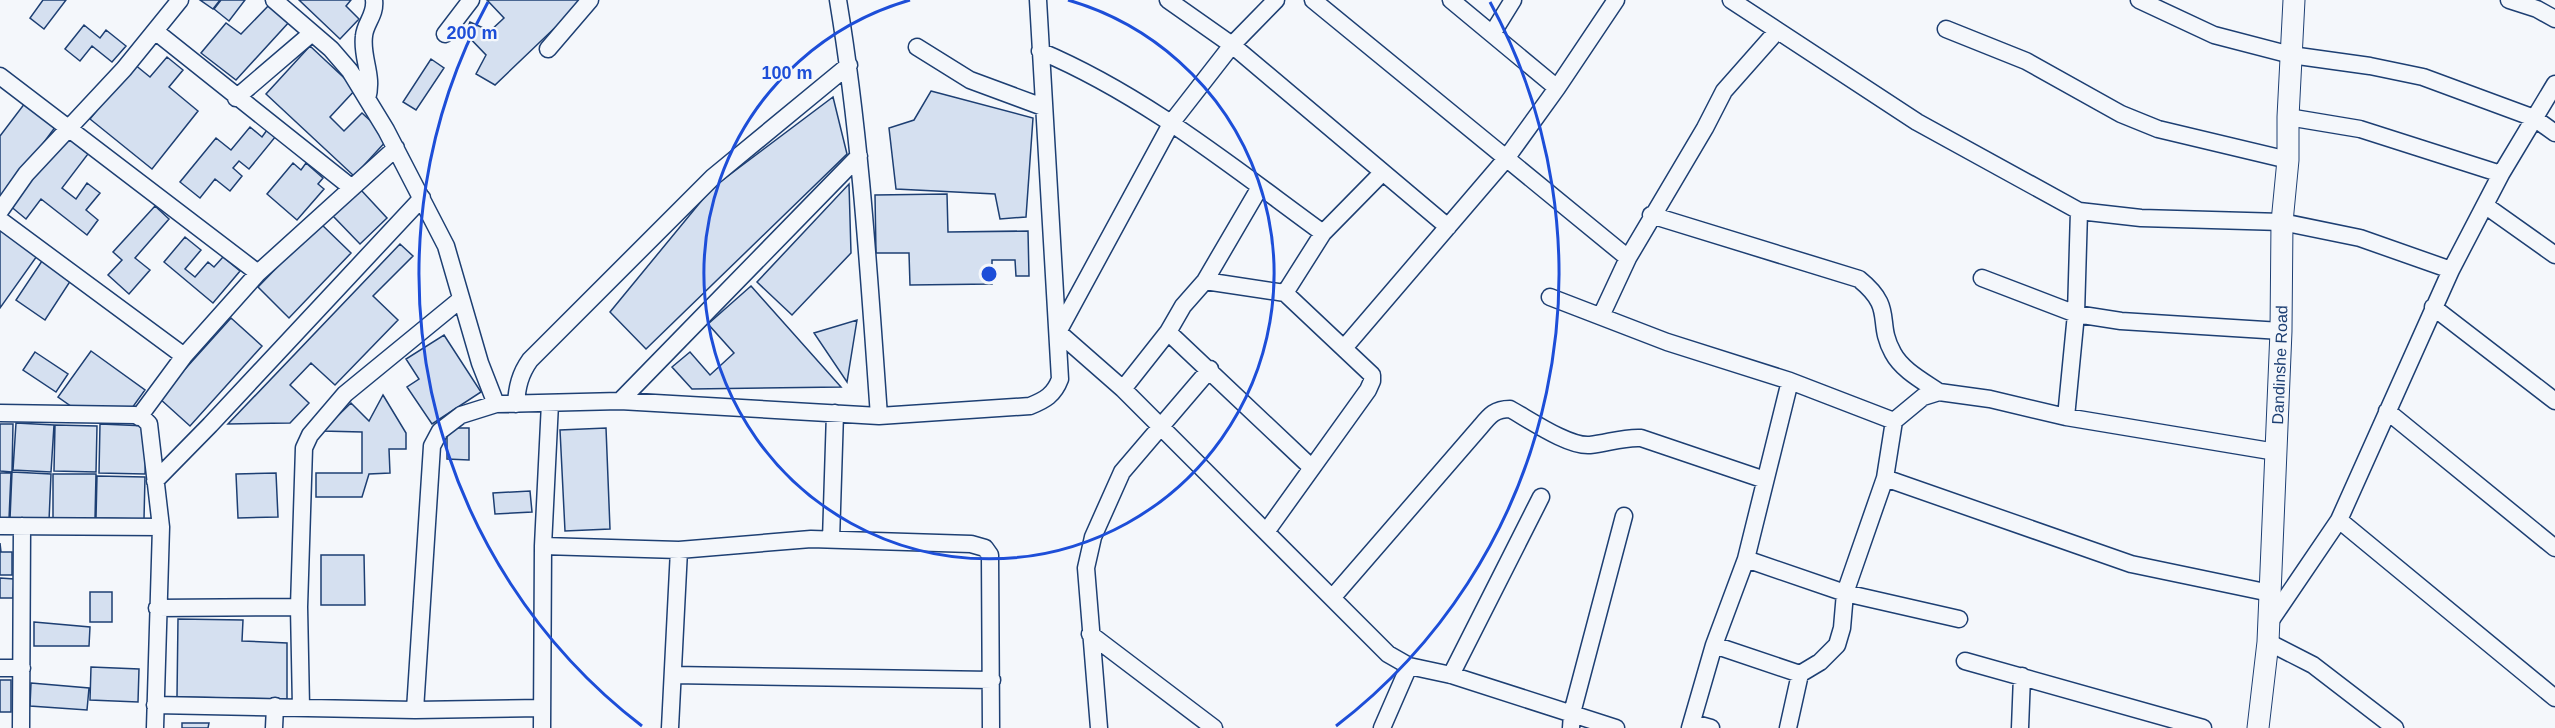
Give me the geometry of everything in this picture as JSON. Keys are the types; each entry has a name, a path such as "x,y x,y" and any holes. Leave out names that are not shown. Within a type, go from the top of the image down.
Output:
{"street":[{"path":"0,212 26,174 124,69 180,0"},
{"path":"274,0 330,49 350,71 396,148 446,246 480,363 496,404"},
{"path":"367,99 370,75 363,39 375,9 374,0"},
{"path":"445,34 471,0"},
{"path":"548,49 590,0"},
{"path":"838,0 849,65 860,156 879,416"},
{"path":"415,710 432,446 440,431 461,416 496,404 620,401 879,416 1030,406 1045,400 1056,390 1060,379 1058,332 1038,0"},
{"path":"1168,0 1232,45 1448,227"},
{"path":"1058,332 1172,122 1232,45 1276,0"},
{"path":"1313,0 1505,160 1628,258"},
{"path":"1451,0 1557,88"},
{"path":"1492,34 1513,0"},
{"path":"1344,348 1505,160 1616,0"},
{"path":"1731,0 1917,122 2079,211 2141,218 2282,222 2360,238 2451,270"},
{"path":"2139,0 2214,35 2291,55 2370,66 2422,77 2534,118 2555,133"},
{"name":"Dandinshe Road","path":"2258,728 2270,593 2281,331 2282,222 2288,160 2294,0"},
{"path":"2509,0 2539,4 2555,19"},
{"path":"1946,29 2026,61 2121,114 2158,129 2288,160"},
{"path":"155,31 236,98 352,188"},
{"path":"1601,316 1651,215 1724,92 1777,31"},
{"path":"236,98 312,33"},
{"path":"917,47 970,80 1043,106"},
{"path":"1040,51 1092,74 1172,122 1323,233"},
{"path":"516,404 522,370 643,245 713,177 849,65"},
{"path":"0,76 258,273"},
{"path":"2395,728 2268,632 2339,520 2451,270 2501,174 2555,84"},
{"path":"2288,117 2361,129 2501,174"},
{"path":"139,417 184,356 258,273 396,148"},
{"path":"620,401 860,156"},
{"path":"1285,293 1323,233 1382,173"},
{"path":"1123,389 1168,332 1183,306 1204,281 1260,187"},
{"path":"155,481 422,198"},
{"path":"2486,206 2555,255"},
{"path":"2066,417 2076,314 2079,211"},
{"path":"1651,215 1859,279 1875,292 1883,308 1892,352 1901,365 1939,392"},
{"path":"0,220 184,356"},
{"path":"1982,278 2076,314 2121,321 2281,331"},
{"path":"1204,281 1285,293 1366,368 1372,381 1266,532"},
{"path":"1550,297 1667,342 1790,381 1894,421"},
{"path":"301,707 299,606 304,448 310,435 345,394 461,299"},
{"path":"2433,307 2555,401"},
{"path":"1058,332 1123,389 1388,654 1409,666 1450,675 1572,721 1616,728"},
{"path":"1168,332 1210,369 1312,468"},
{"path":"1099,728 1089,634 1086,568 1093,537 1122,472 1210,369"},
{"path":"1711,728 1692,725 1714,645 1746,559 1790,381"},
{"path":"1788,728 1800,674 1820,662 1837,645 1842,628 1845,593 1885,478 1894,421 1923,397 1939,392 1990,399 2066,417 2276,453"},
{"path":"542,728 543,546 550,403"},
{"path":"1332,598 1493,412 1500,409 1510,409 1575,444 1589,445 1624,437 1641,438 1765,480"},
{"path":"2387,411 2555,548"},
{"path":"0,413 139,417 149,424 161,527 155,728"},
{"path":"831,540 834,413"},
{"path":"1885,478 2131,564 2270,593"},
{"path":"1450,675 1541,497"},
{"path":"1572,721 1624,516"},
{"path":"2339,520 2555,698"},
{"path":"0,526 161,527"},
{"path":"21,728 22,526"},
{"path":"543,546 679,550 811,539 971,544 985,548 990,555 991,728"},
{"path":"670,728 679,550"},
{"path":"1746,559 1845,593 1959,619"},
{"path":"158,608 299,606"},
{"path":"1089,634 1214,728"},
{"path":"1714,645 1800,674"},
{"path":"1965,661 2203,728"},
{"path":"1382,728 1409,666"},
{"path":"0,668 21,668"},
{"path":"673,675 992,680"},
{"path":"2020,728 2022,676"},
{"path":"155,705 415,710 542,708"},
{"path":"274,728 275,706"}],"building":[{"path":"43,0 66,0 44,29 30,18"},
{"path":"200,0 220,0 213,9"},
{"path":"221,0 245,0 229,21 214,9"},
{"path":"299,0 351,0 346,6 359,19 340,39"},
{"path":"487,0 584,0 495,85 476,74 486,55 465,33 470,22 490,31 504,18"},
{"path":"270,4 290,21 236,80 201,53 226,23 241,34"},
{"path":"84,25 100,38 106,30 126,46 112,62 92,46 80,61 65,49"},
{"path":"310,46 356,89 330,117 344,131 362,113 389,138 354,176 266,94"},
{"path":"167,57 183,70 169,87 198,111 152,169 90,119 134,64 150,77"},
{"path":"431,59 444,68 416,110 403,102"},
{"path":"931,91 1033,118 1026,217 1000,219 995,194 896,189 889,128 914,120"},
{"path":"833,97 847,154 646,349 610,312 712,188"},
{"path":"25,103 56,126 2,199 0,198 0,136"},
{"path":"250,127 262,137 267,130 276,136 249,169 239,161 233,168 242,176 230,191 215,179 200,198 180,182 216,138 231,150"},
{"path":"63,134 88,154 62,188 76,199 87,183 100,193 86,210 98,220 87,235 41,199 26,219 9,205"},
{"path":"293,163 301,170 306,163 323,178 318,184 324,189 297,220 267,194"},
{"path":"849,184 851,253 792,315 757,282"},
{"path":"361,190 387,218 360,244 333,216"},
{"path":"947,194 948,232 1028,231 1029,276 1016,276 1015,260 992,260 992,284 910,285 909,253 876,253 875,195"},
{"path":"155,206 169,219 135,258 150,270 129,294 108,275 122,260 113,252"},
{"path":"320,223 351,253 289,318 258,287"},
{"path":"0,229 37,256 0,308"},
{"path":"185,237 201,250 185,269 195,277 208,262 214,267 223,257 240,271 213,303 164,262"},
{"path":"400,244 413,256 373,296 398,320 335,385 311,363 290,385 309,403 290,423 228,424"},
{"path":"42,261 71,280 45,320 16,300"},
{"path":"751,286 841,387 692,389 672,367 690,352 710,375 734,353 708,324"},
{"path":"231,318 262,346 190,426 159,398"},
{"path":"857,320 847,382 814,333"},
{"path":"444,335 481,392 432,424 407,387 419,379 406,359"},
{"path":"91,351 145,390 132,408 75,409 58,397"},
{"path":"35,352 68,374 56,392 23,370"},
{"path":"383,395 406,433 406,449 389,449 390,473 369,474 362,497 316,497 316,473 362,473 362,432 322,431 351,403 369,421"},
{"path":"16,423 54,425 51,472 13,470"},
{"path":"0,424 13,424 12,472 0,471"},
{"path":"100,424 147,426 145,474 99,473"},
{"path":"55,425 97,426 96,472 54,471"},
{"path":"447,428 469,428 469,460 447,459"},
{"path":"606,428 610,529 565,531 560,430"},
{"path":"12,472 51,474 49,521 10,519"},
{"path":"0,473 11,473 9,519 0,519"},
{"path":"276,473 278,517 238,518 236,474"},
{"path":"53,474 96,474 95,519 53,518"},
{"path":"97,476 145,477 144,519 96,518"},
{"path":"530,491 532,512 495,514 493,493"},
{"path":"0,543 1,552 12,552 12,575 0,575"},
{"path":"321,555 364,555 365,605 321,605"},
{"path":"0,578 14,579 13,598 0,598"},
{"path":"90,592 112,592 112,622 90,622"},
{"path":"178,619 243,620 242,641 287,643 287,699 177,697"},
{"path":"34,622 90,627 89,646 34,646"},
{"path":"91,667 139,669 138,702 90,700"},
{"path":"0,680 11,680 11,712 0,712"},
{"path":"31,683 89,688 87,710 30,706"},
{"path":"182,723 209,723 208,728 182,728"}]}
